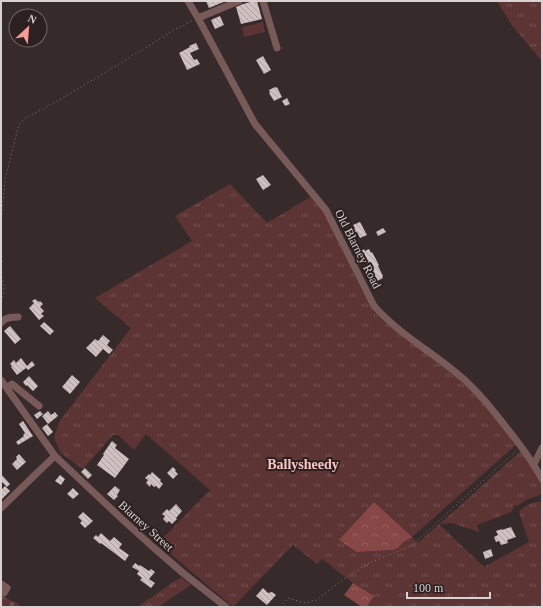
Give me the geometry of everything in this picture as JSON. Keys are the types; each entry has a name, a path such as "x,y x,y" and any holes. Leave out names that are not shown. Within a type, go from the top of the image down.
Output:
{"street":[{"name":"Old Blarney Road","path":"188,1 255,124 326,210 374,306 385,318 470,384 521,446 534,464 542,479"},
{"path":"198,18 239,1"},
{"path":"263,1 277,48"},
{"path":"1,323 3,320 10,317 18,317"},
{"name":"Blarney Street","path":"1,380 55,456 154,548 226,607"},
{"path":"7,388 12,384 39,406"},
{"path":"534,464 542,448"},
{"path":"1,508 55,456"},
{"path":"1,584 7,588 4,593 1,591"}],"path":[{"path":"1,222 4,180 20,124 27,117 61,99 161,38 198,18"},
{"path":"1,244 1,273 4,287 1,306"},
{"path":"281,607 288,598 305,603 317,600 345,578 369,563 414,545 521,446"}],"green space":[{"path":"497,1 542,1 542,61 513,27"},
{"path":"263,22 265,32 244,37 242,27"},
{"path":"230,184 267,223 312,196 323,210 373,311 383,321 455,376 478,397 517,444 412,537 418,543 439,524 484,567 529,542 519,512 521,509 532,503 542,501 542,607 366,607 373,596 353,583 322,559 317,564 293,545 233,607 158,543 210,490 146,434 134,450 118,435 113,435 83,469 61,453 54,438 59,422 131,328 95,298 192,241 175,216","holes":["411,537 392,550 357,552"]},
{"path":"521,451 542,483 542,494 526,500 517,506 515,505 511,512 477,525 479,532 452,523 439,524"},
{"path":"374,502 412,537 402,543 398,548 392,550 357,552 339,540"},
{"path":"181,577 191,585 158,607 137,607"},
{"path":"353,583 374,596 366,607 362,607 344,595"},
{"path":"1,596 19,605 17,607 1,607"}],"building":[{"path":"206,1 226,1 209,8"},
{"path":"257,1 262,19 241,24 236,7"},
{"path":"220,16 224,25 215,29 211,20"},
{"path":"196,43 199,49 190,53 194,60 197,59 200,64 187,70 179,53"},
{"path":"263,56 271,70 264,74 256,60"},
{"path":"277,87 282,97 274,101 269,93 269,90"},
{"path":"287,98 290,104 285,106 282,101"},
{"path":"263,175 271,185 263,190 256,179"},
{"path":"360,222 367,235 360,238 357,232 354,234 352,230 355,228 353,225"},
{"path":"383,228 386,232 378,236 376,232"},
{"path":"364,249 365,251 369,249 371,253 372,252 383,276 383,278 375,282 367,263 365,264 359,252"},
{"path":"35,299 43,304 40,307 44,311 41,314 44,316 39,320 29,308 34,303 32,301"},
{"path":"44,322 54,331 50,335 40,326"},
{"path":"10,326 21,339 15,344 4,331"},
{"path":"103,335 110,341 107,345 113,350 109,354 103,349 96,357 86,348 95,339 98,341"},
{"path":"21,358 27,366 32,361 35,365 28,370 26,368 17,375 10,364 14,360 16,363"},
{"path":"72,375 80,382 70,394 62,387"},
{"path":"29,376 38,386 33,391 23,382"},
{"path":"40,411 43,414 37,419 34,415"},
{"path":"48,411 51,415 55,412 58,416 48,424 42,416"},
{"path":"23,421 33,436 18,445 16,442 24,436 23,435 25,433 19,424"},
{"path":"47,424 53,432 48,436 42,428"},
{"path":"112,441 117,445 115,448 129,459 115,478 97,465"},
{"path":"19,454 26,462 17,470 12,464 17,459 16,457"},
{"path":"173,467 178,474 173,479 167,473"},
{"path":"85,468 92,475 88,479 81,472"},
{"path":"152,472 161,480 160,481 163,484 159,489 151,484 150,487 146,483 148,480 145,478"},
{"path":"1,474 10,484 7,487 1,481"},
{"path":"60,475 65,479 61,485 55,481"},
{"path":"5,486 10,491 1,500 1,490"},
{"path":"115,486 120,490 117,495 118,496 114,500 107,494"},
{"path":"73,488 79,494 73,499 67,494"},
{"path":"176,504 182,511 172,524 169,521 167,523 163,519 165,516 162,514 167,509 169,511"},
{"path":"83,512 93,521 85,528 80,523 82,521 78,517"},
{"path":"511,527 516,537 507,540 508,543 501,545 499,541 496,542 494,537 498,535 496,531"},
{"path":"101,533 110,541 114,537 122,544 119,548 129,555 125,561 93,538 96,535 98,537"},
{"path":"491,549 493,556 485,559 483,552"},
{"path":"135,563 149,571 151,569 155,572 149,579 155,583 151,588 140,580 142,578 137,574 139,571 132,567"},
{"path":"263,588 268,593 272,592 276,595 267,605 256,596"}],"district":[{"name":"Ballysheedy","path":"303,464"}]}
